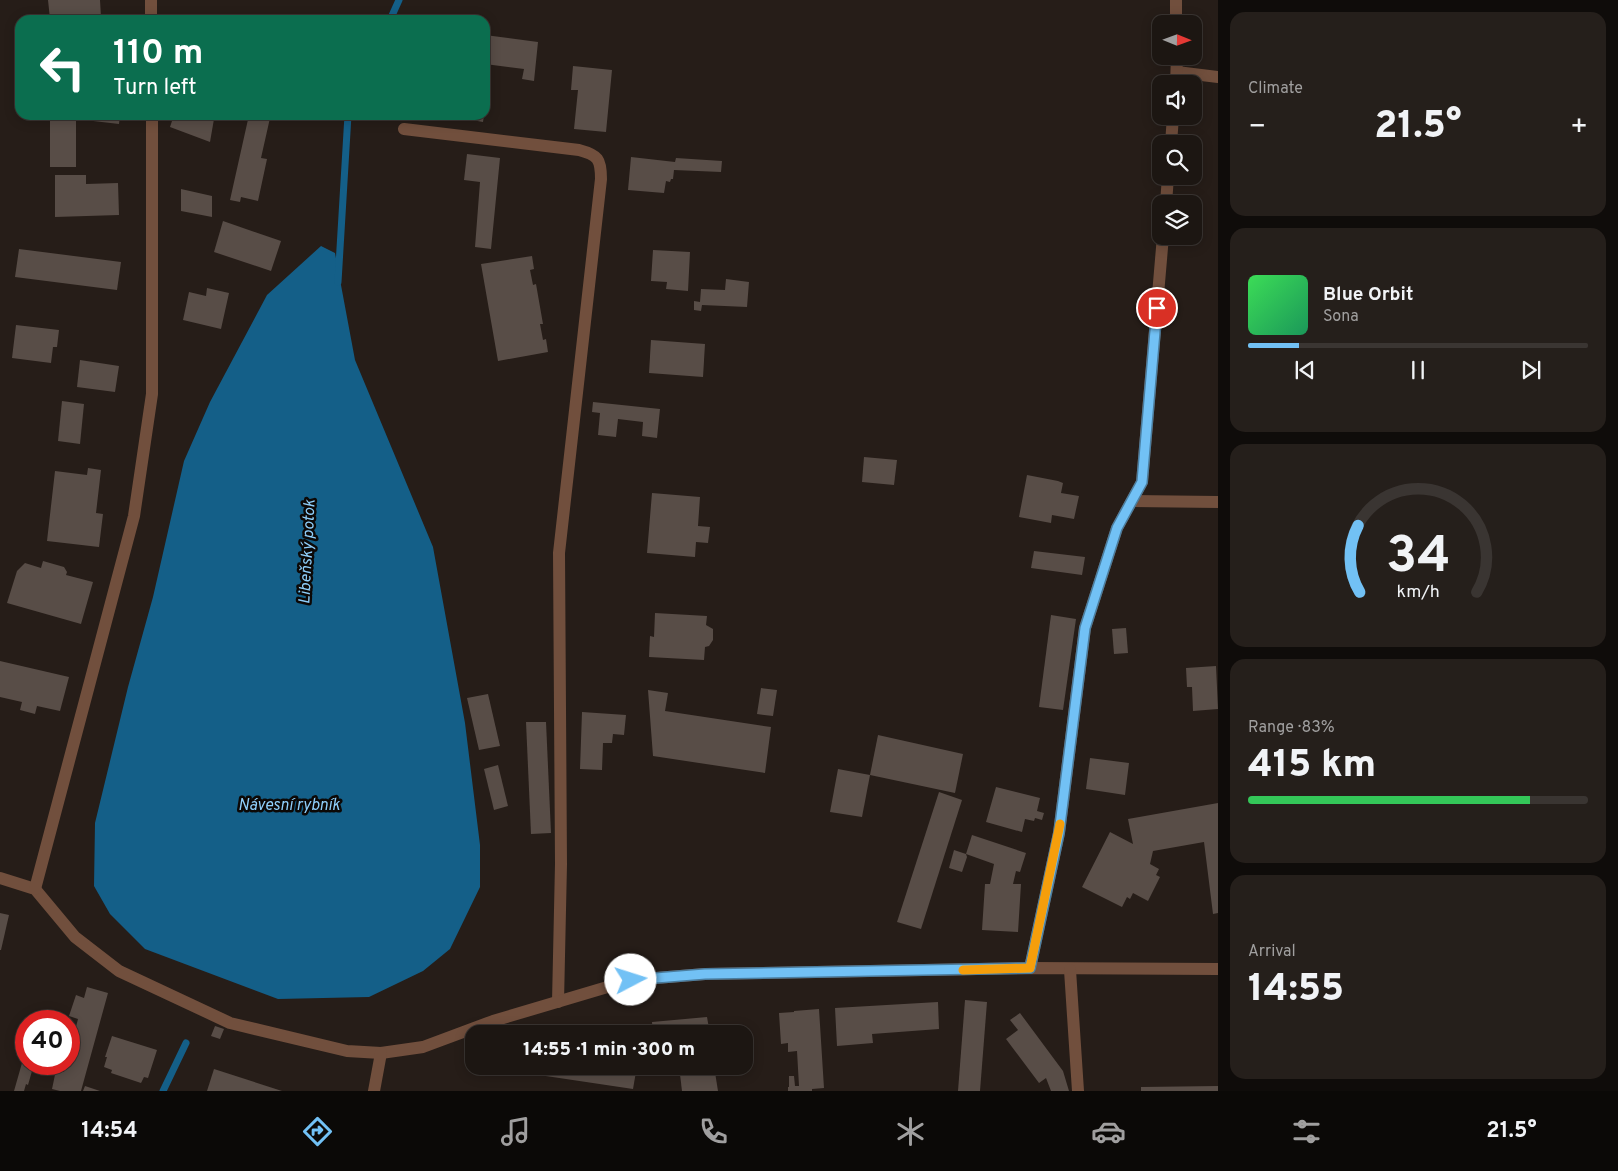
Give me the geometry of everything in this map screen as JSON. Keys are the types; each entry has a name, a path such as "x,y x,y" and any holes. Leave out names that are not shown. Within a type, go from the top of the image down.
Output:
{"street":[{"path":"151,0 151,15"},
{"path":"1176,0 1176,15"},
{"path":"1202,77 1218,77"},
{"path":"35,889 134,516 152,394 152,120"},
{"path":"404,129 579,150 594,154 601,164 599,198 559,553 561,864 558,1002"},
{"path":"1030,968 1059,833 1085,628 1117,528 1142,482 1162,245"},
{"path":"1132,501 1218,502"},
{"path":"0,878 35,889 74,937 119,970 230,1023 347,1052 381,1053 423,1047 493,1021 631,980 705,974 1030,968 1070,970 1218,969"},
{"path":"1070,970 1078,1091"},
{"path":"374,1091 381,1053"}],"water":[{"name":"Návesní rybník","path":"321,246 335,253 355,360 433,547 465,723 480,845 480,887 450,949 423,971 369,997 278,999 145,949 110,914 94,886 95,823 128,687 153,597 184,461 210,402 267,295"}],"building":[{"path":"48,0 100,0 101,15 50,15"},
{"path":"490,36 538,42 534,81 522,79 524,69 490,65"},
{"path":"573,66 612,70 606,132 574,129 578,90 571,90"},
{"path":"50,120 76,120 76,167 50,167"},
{"path":"85,120 119,120 119,124"},
{"path":"172,120 214,120 210,142 170,127"},
{"path":"248,120 270,120 261,158 267,159 258,201 241,197 240,202 230,200"},
{"path":"467,154 500,158 491,249 475,247 480,182 464,180"},
{"path":"631,157 675,162 676,158 722,161 721,172 674,170 673,179 670,182 666,181 664,193 628,190"},
{"path":"55,175 86,175 86,184 118,183 119,215 55,217"},
{"path":"181,189 212,196 212,217 181,211"},
{"path":"223,221 281,241 271,271 214,252"},
{"path":"19,249 121,262 117,290 15,277"},
{"path":"653,250 690,252 688,291 666,289 667,282 651,281"},
{"path":"532,256 534,269 530,270 533,285 536,284 543,324 540,324 543,340 546,339 548,352 498,361 481,264"},
{"path":"726,279 749,282 747,307 702,305 701,311 694,310 694,301 700,302 701,289 725,290"},
{"path":"207,288 229,293 221,329 183,320 189,292 206,296"},
{"path":"16,325 59,330 57,347 53,347 51,363 12,358"},
{"path":"651,340 705,344 703,377 649,373"},
{"path":"80,360 119,366 115,392 77,387"},
{"path":"62,401 84,404 80,444 58,441"},
{"path":"593,402 660,409 657,438 642,436 643,422 618,419 616,437 598,435 600,413 592,412"},
{"path":"864,457 897,460 894,485 862,482"},
{"path":"88,468 101,470 96,513 103,514 99,547 47,541 55,471 87,475"},
{"path":"1027,475 1063,483 1061,493 1079,496 1074,519 1052,515 1051,523 1019,517"},
{"path":"652,493 700,497 698,526 710,527 708,543 696,542 695,557 647,553"},
{"path":"1034,551 1085,557 1082,575 1031,568"},
{"path":"43,561 64,567 67,572 66,575 93,582 81,624 7,603 17,571 25,563 41,568"},
{"path":"655,613 707,616 706,625 713,629 713,640 709,646 705,647 704,660 649,657 650,636 654,637"},
{"path":"1051,615 1076,619 1063,710 1039,707"},
{"path":"1126,628 1128,653 1114,654 1112,629"},
{"path":"0,661 69,677 60,711 37,706 35,714 20,710 22,702 0,697"},
{"path":"1216,666 1218,709 1193,711 1192,687 1187,687 1186,668"},
{"path":"761,688 777,690 773,716 757,714"},
{"path":"648,690 668,693 665,711 771,727 765,773 653,756"},
{"path":"488,694 500,746 479,750 467,698"},
{"path":"582,712 626,715 624,735 613,734 612,743 603,743 602,770 580,769"},
{"path":"526,722 546,722 551,833 531,834"},
{"path":"878,735 963,754 955,793 870,775"},
{"path":"1090,758 1129,763 1125,795 1086,789"},
{"path":"498,765 508,806 494,810 484,769"},
{"path":"838,769 870,775 862,817 830,812"},
{"path":"996,787 1040,798 1037,811 1044,813 1042,820 1035,818 1034,821 1025,819 1022,832 986,822"},
{"path":"939,792 962,800 921,929 897,922"},
{"path":"1218,803 1218,913 1213,914 1204,842 1153,851 1150,864 1159,869 1156,875 1160,877 1148,901 1133,893 1130,899 1127,897 1122,907 1082,887 1110,832 1133,844 1128,819"},
{"path":"972,835 1026,853 1020,872 1016,871 1013,884 1021,884 1018,932 982,930 985,884 990,884 994,864 966,854"},
{"path":"954,850 966,854 967,857 962,872 949,868"},
{"path":"0,913 9,915 1,950 0,950"},
{"path":"87,987 108,993 81,1091 52,1089 55,1075 80,1075 80,1010 71,1010 76,995 84,998"},
{"path":"965,1000 987,1002 980,1091 958,1091"},
{"path":"938,1002 939,1029 872,1034 873,1043 837,1046 835,1008"},
{"path":"819,1009 824,1088 812,1089 812,1091 788,1091 789,1076 794,1076 795,1086 799,1086 797,1051 788,1052 788,1043 781,1044 779,1013"},
{"path":"1020,1013 1063,1071 1069,1091 1051,1091 1046,1078 1039,1083 1006,1039 1018,1030 1010,1020"},
{"path":"707,1017 708,1025 652,1025 652,1022"},
{"path":"215,1026 224,1029 220,1039 211,1036"},
{"path":"112,1036 157,1050 148,1078 144,1077 141,1083 111,1073 112,1070 104,1067 107,1057 105,1057"},
{"path":"214,1069 282,1091 207,1091"},
{"path":"19,1075 31,1075 24,1091 14,1091"},
{"path":"539,1075 635,1075 633,1089"},
{"path":"680,1075 715,1075 718,1091 682,1091"},
{"path":"85,1086 100,1091 83,1091"},
{"path":"1218,1086 1218,1091 1141,1091 1141,1087"}],"waterway":[{"name":"Libeňský potok","path":"392,15 399,0"},
{"name":"Libeňský potok","path":"338,282 348,120"},
{"name":"Libeňský potok","path":"163,1091 186,1043"}],"slow traffic":[{"path":"963,970 1030,968 1060,824"}],"route":[{"path":"631,980 705,974 1030,968 1059,833 1085,628 1117,528 1142,482 1157,308"}]}
